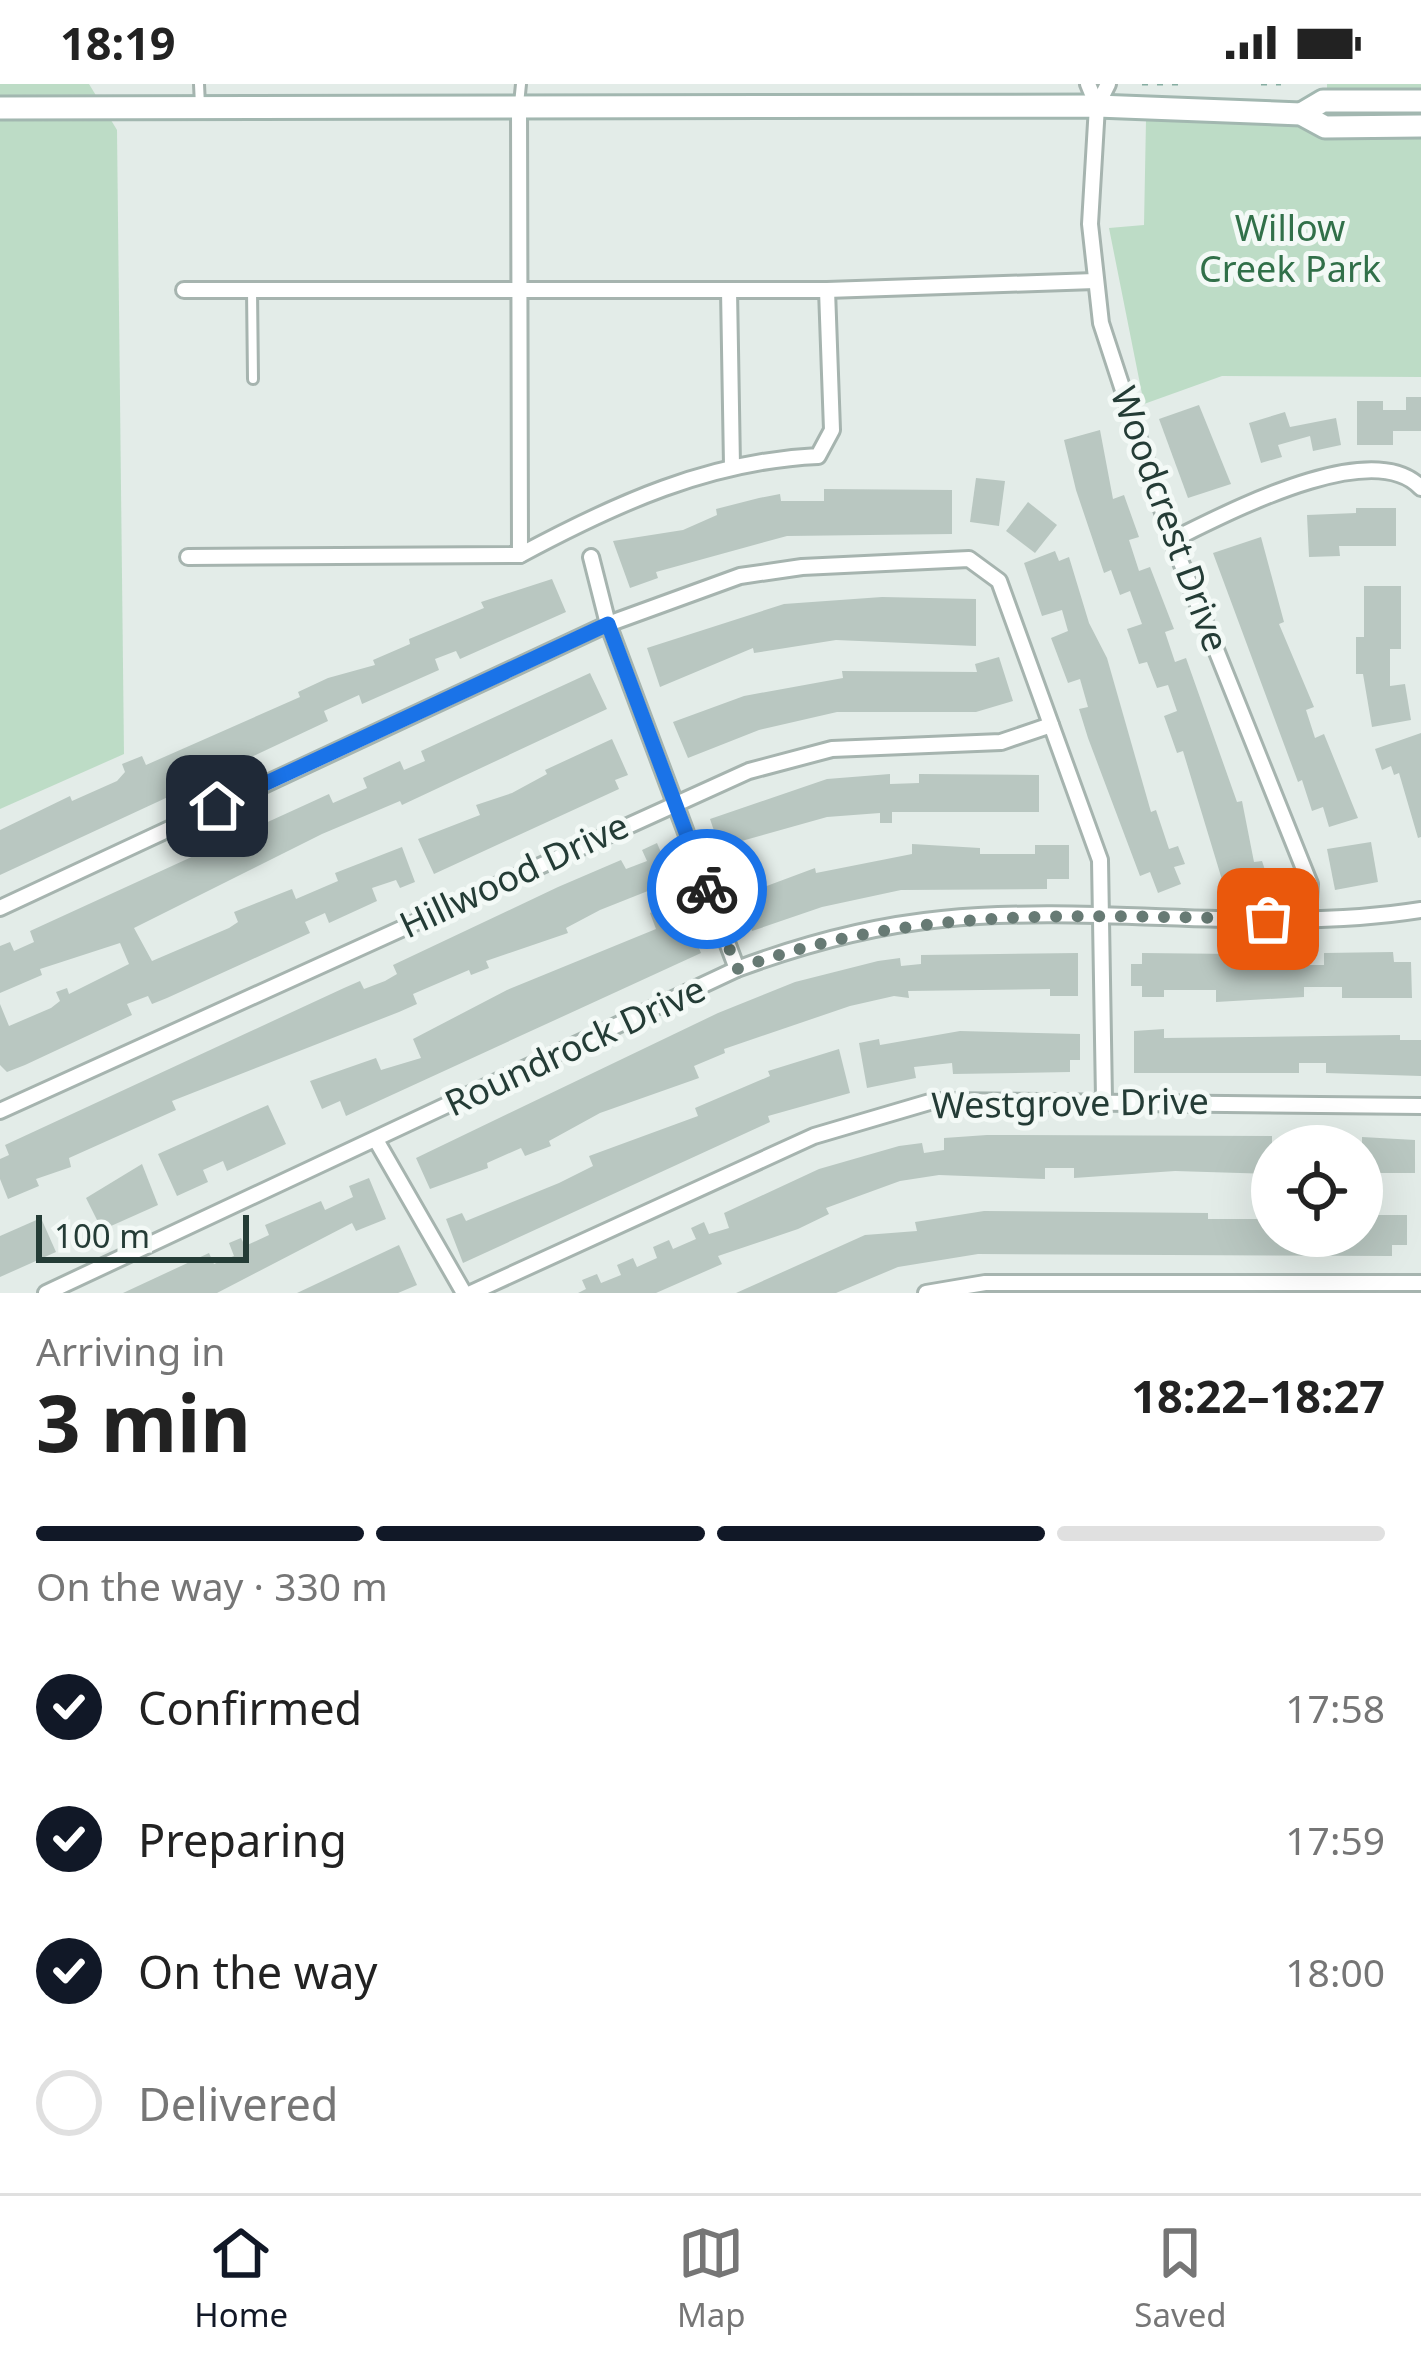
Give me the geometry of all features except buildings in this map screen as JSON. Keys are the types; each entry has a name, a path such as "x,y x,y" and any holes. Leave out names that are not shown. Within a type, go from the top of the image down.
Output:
{"main road":[{"path":"0,108 200,96 520,95 1097,106 1301,114 1325,128 1421,126"},
{"path":"1301,114 1323,100 1421,100"}],"street":[{"path":"1088,84 1097,106"},
{"path":"1097,106 1108,84"},
{"path":"520,95 520,554"},
{"name":"Woodcrest Drive","path":"1097,106 1090,224 1101,323 1172,540 1300,855 1310,884 1308,919"},
{"path":"184,290 827,290 1095,281"},
{"path":"729,290 732,466"},
{"path":"188,557 520,554 639,495 732,466 818,455 832,430 827,290"},
{"path":"1172,540 1254,500 1324,477 1392,471 1417,484"},
{"path":"591,557 608,624 737,969"},
{"path":"0,908 608,624 740,576 969,559 999,581 1100,860 1105,916 1104,1099"},
{"name":"Hillwood Drive","path":"0,1111 674,802 810,752 869,744 1001,742 1051,724"},
{"name":"Roundrock Drive","path":"46,1293 737,969 809,943 945,919 1308,919 1421,910"},
{"name":"Westgrove Drive","path":"467,1293 814,1136 881,1112 932,1101 1104,1099 1421,1106"},
{"path":"376,1140 467,1293"},
{"path":"926,1293 985,1283 1421,1283"}],"lane":[{"path":"252,290 253,379"}],"path":[{"path":"1142,84 1187,84"},
{"path":"1262,84 1282,84"}],"green space":[{"path":"0,84 89,84 117,130 124,754 0,809"},
{"name":"Willow Creek Park","path":"1327,84 1421,84 1421,377 1222,376 1144,404 1109,228 1144,225 1146,120 1327,119"}],"way so far":[{"path":"707,889 737,969 809,943 945,919 1268,919"}],"route":[{"path":"217,806 608,624 707,889"}]}
